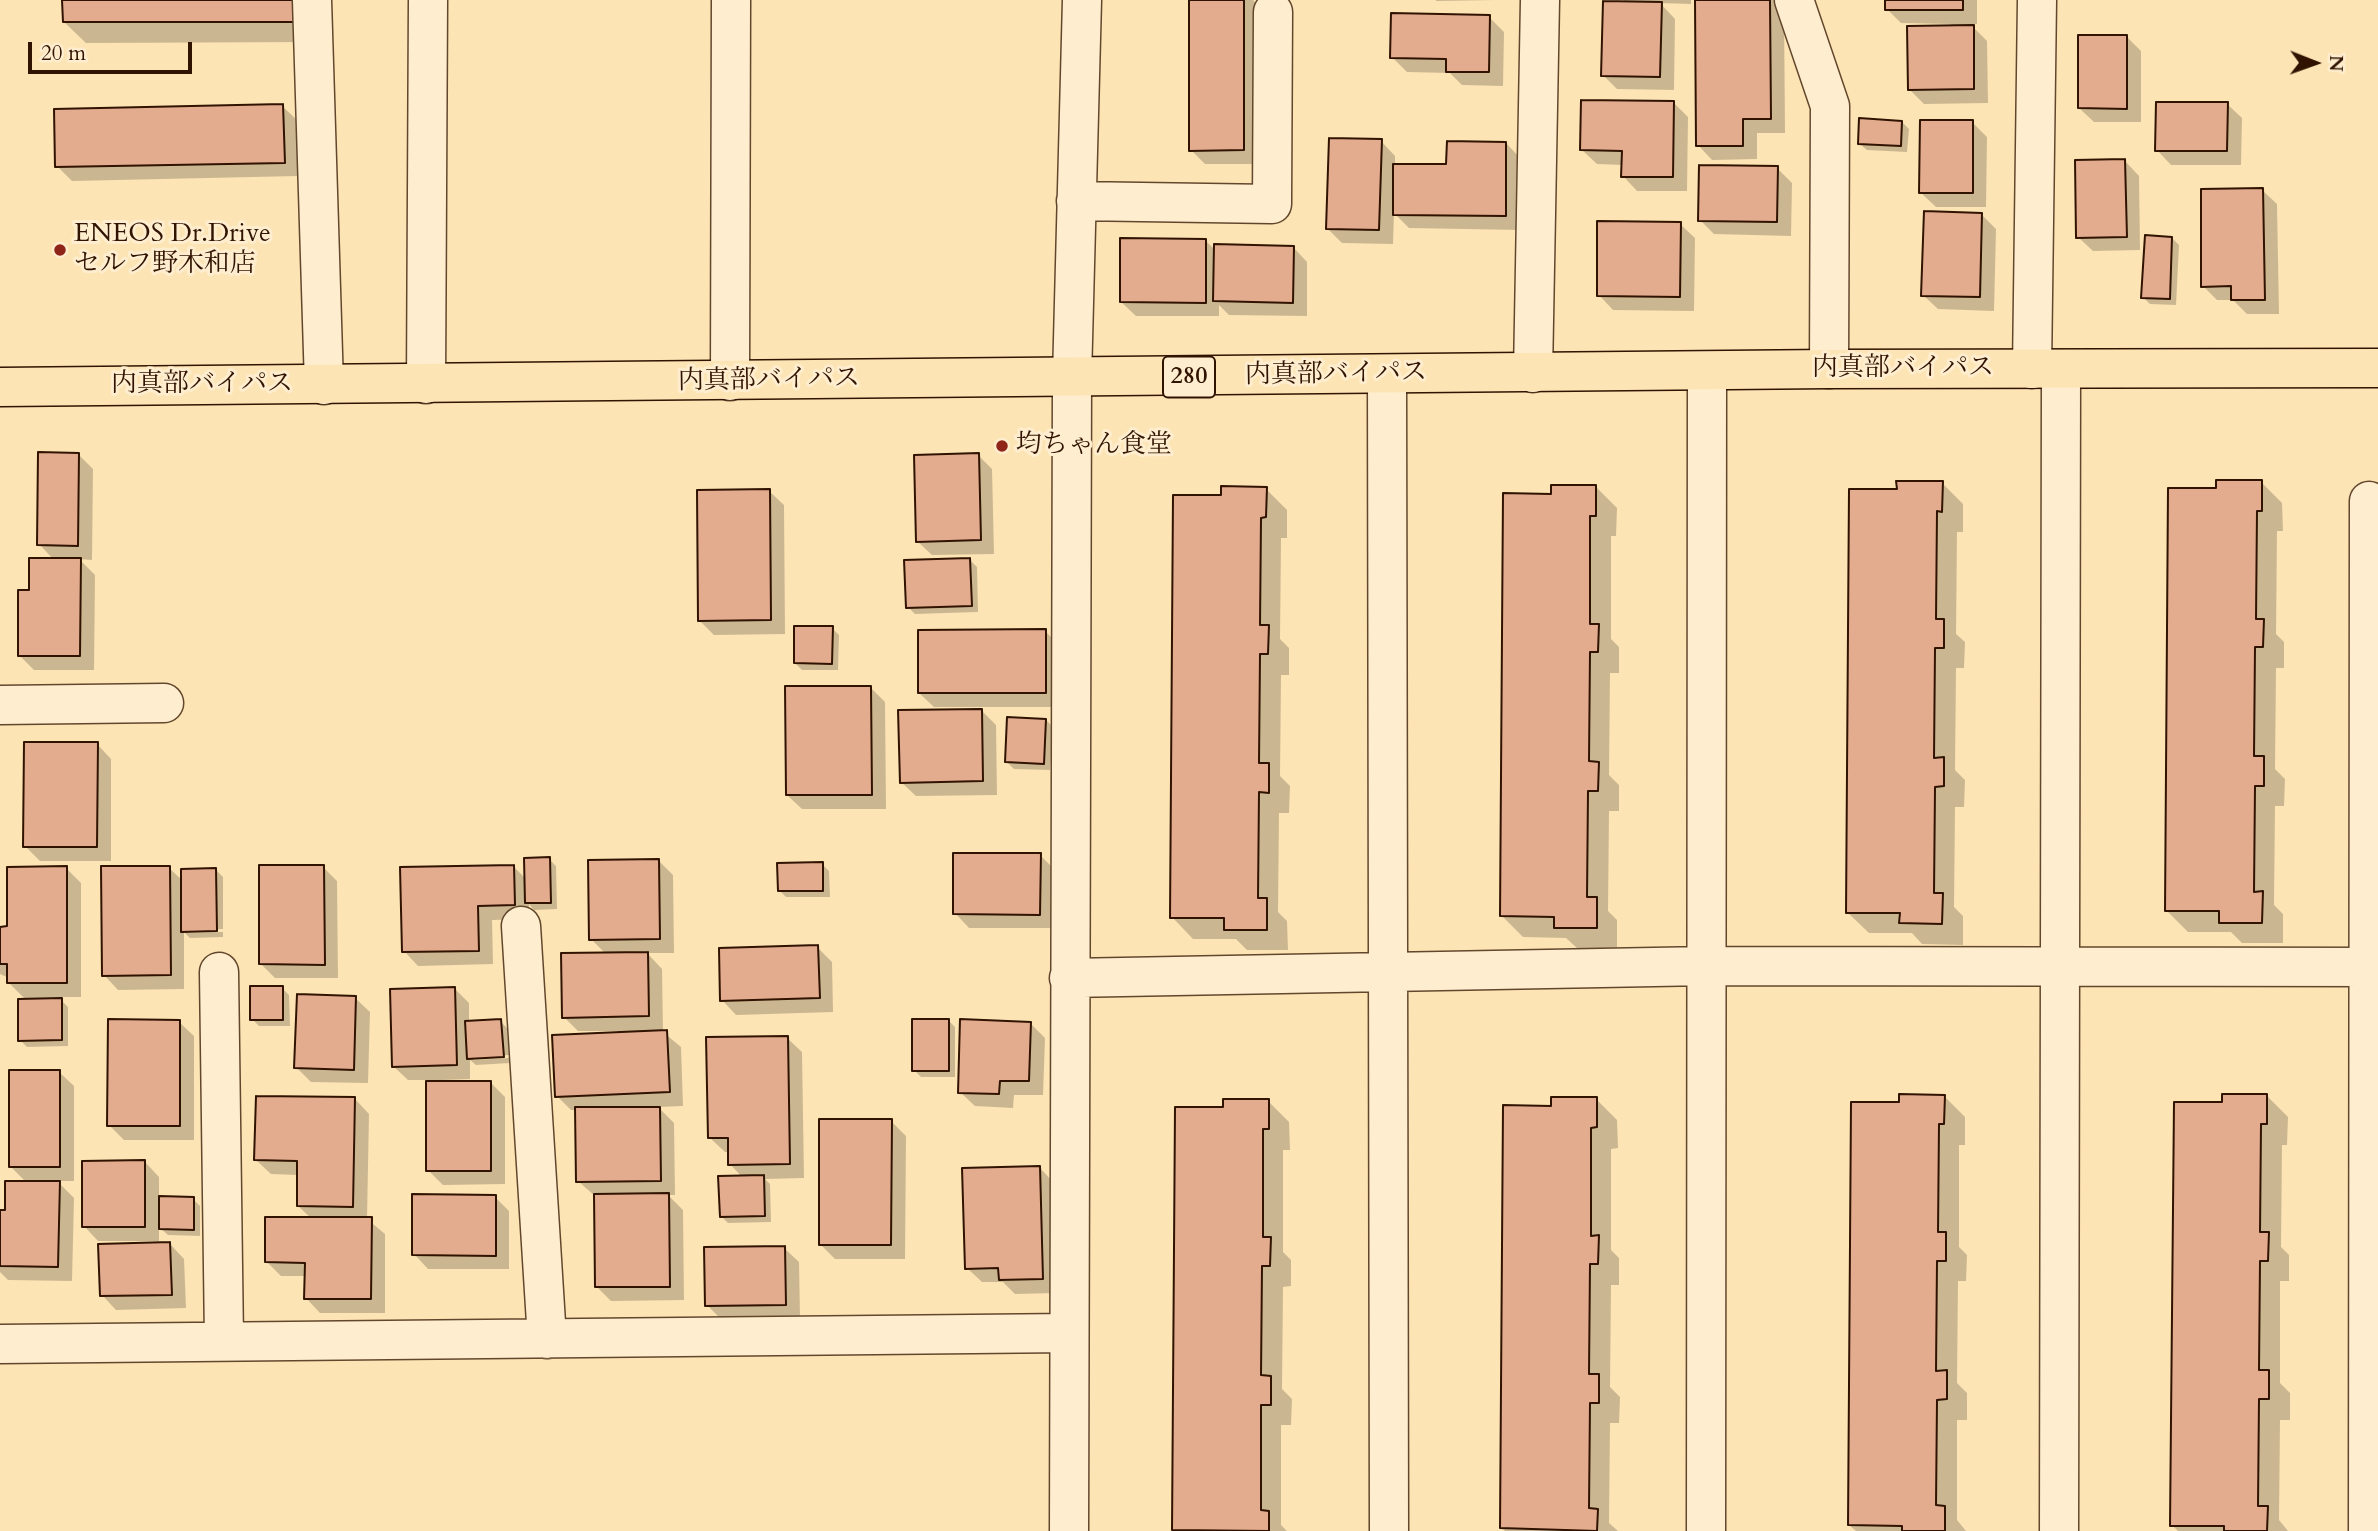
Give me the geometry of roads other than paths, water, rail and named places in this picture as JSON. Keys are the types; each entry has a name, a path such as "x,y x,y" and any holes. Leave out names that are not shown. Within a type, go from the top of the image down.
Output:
{"highway":[{"name":"内真部バイパス","path":"0,387 1829,369 2378,368"}],"street":[{"path":"312,0 324,384"},
{"path":"426,383 428,0"},
{"path":"730,381 731,0"},
{"path":"1069,1531 1072,378 1082,0"},
{"path":"1533,373 1540,0"},
{"path":"1794,0 1830,106 1829,369"},
{"path":"2037,0 2063,967 2060,1531"},
{"path":"1076,201 1272,204 1273,12"},
{"path":"1706,1531 1707,371"},
{"path":"1387,374 1389,1531"},
{"path":"2368,1531 2373,967 2370,501"},
{"path":"0,705 164,703"},
{"path":"521,926 547,1339"},
{"path":"1069,978 1707,966 2373,967"},
{"path":"219,972 224,1341"},
{"path":"0,1344 1069,1333"}],"place":[{"name":"ENEOS Dr.Drive セルフ野木和店","path":"60,250"},
{"name":"均ちゃん食堂","path":"1002,446"}]}
